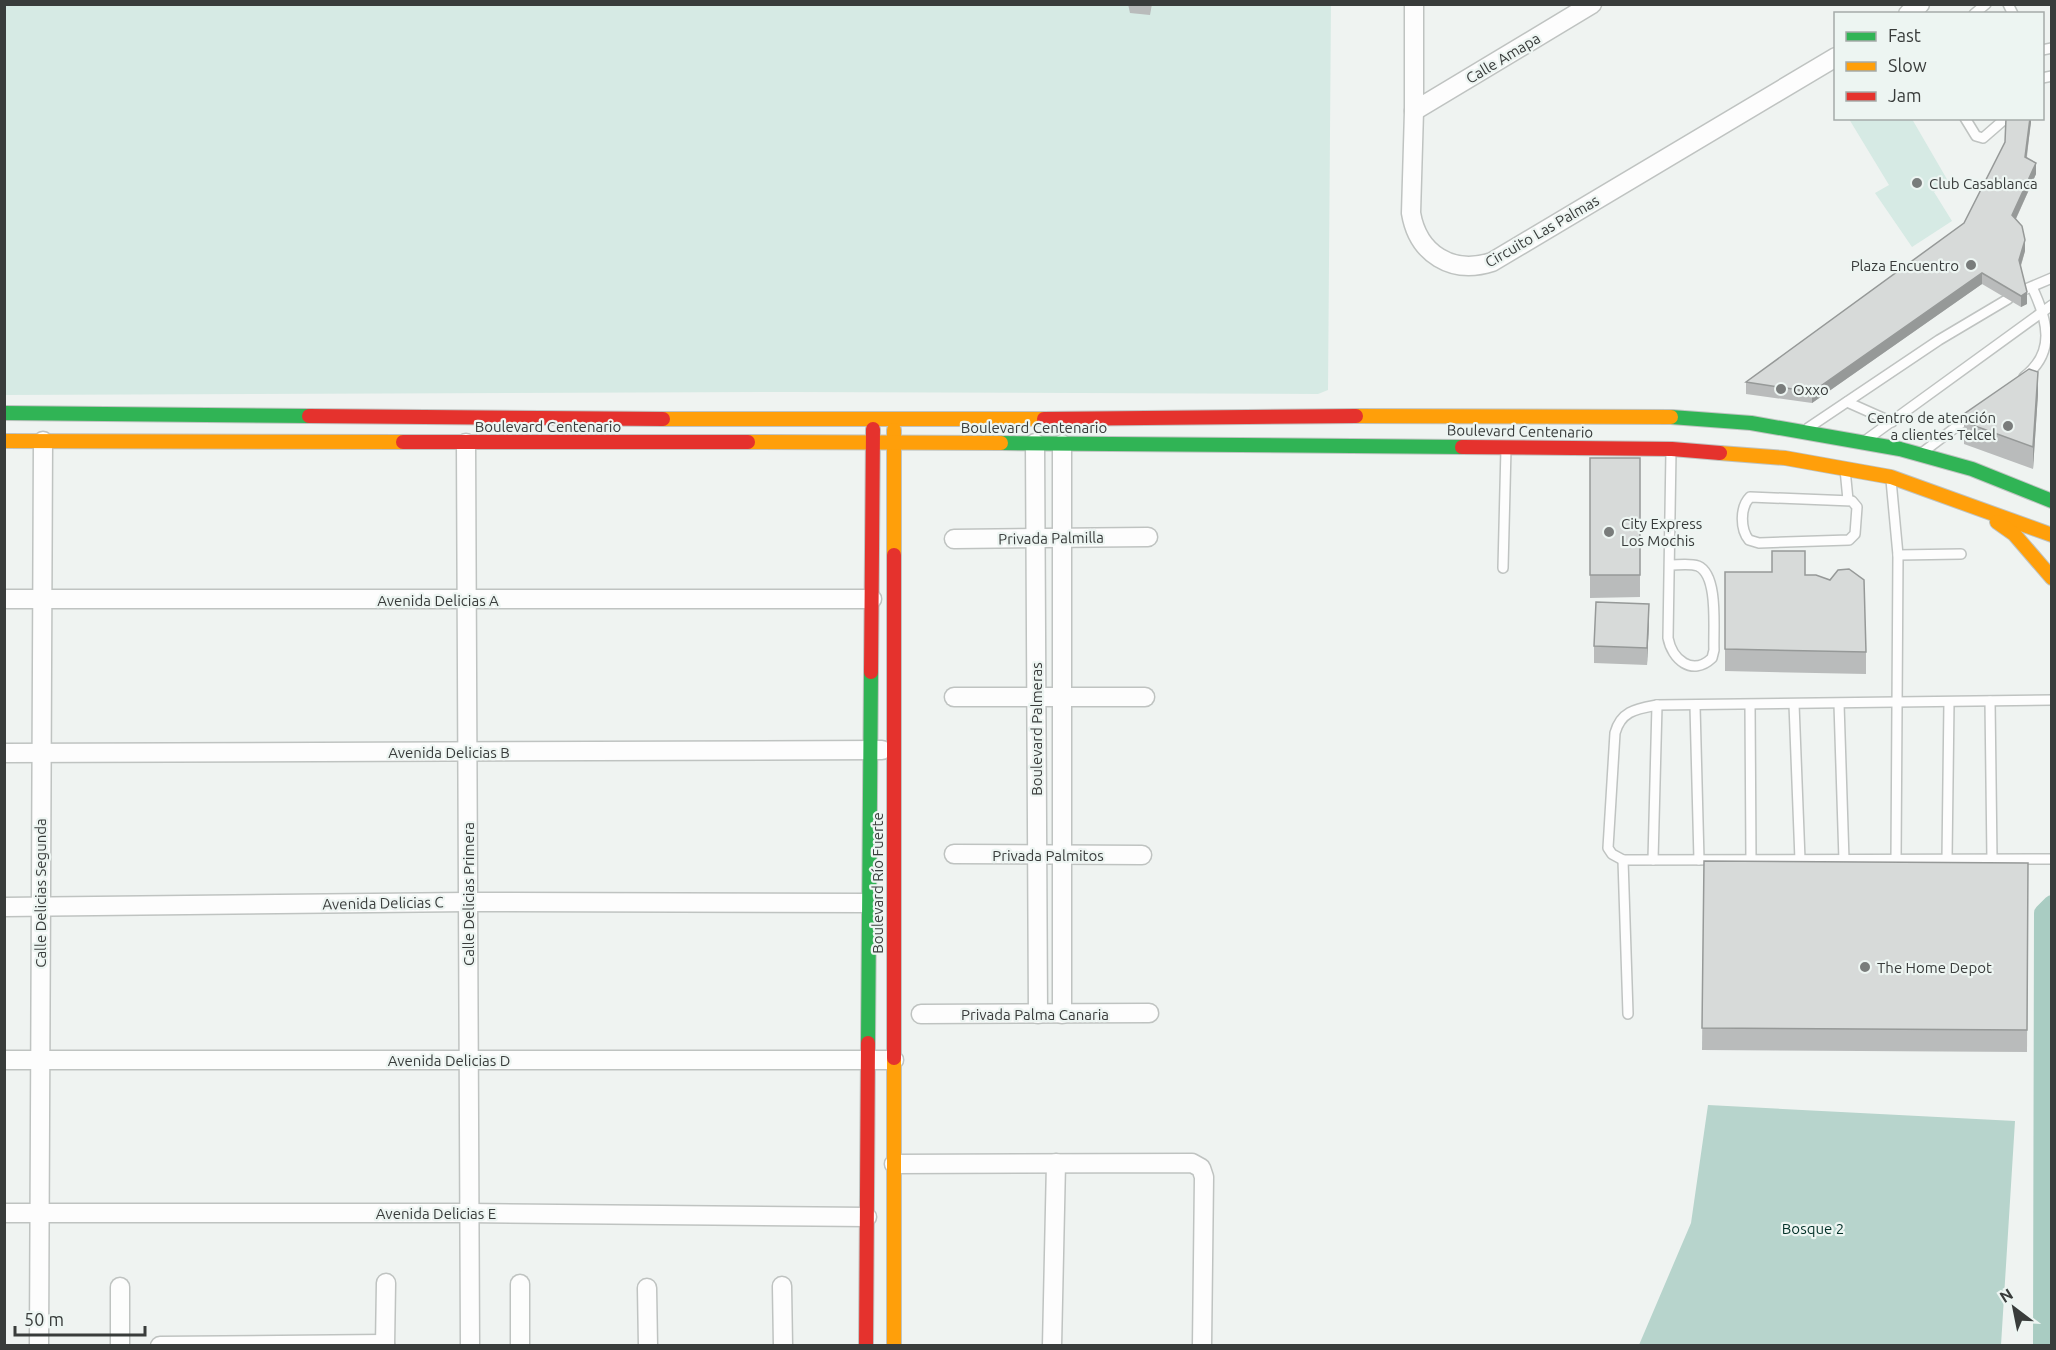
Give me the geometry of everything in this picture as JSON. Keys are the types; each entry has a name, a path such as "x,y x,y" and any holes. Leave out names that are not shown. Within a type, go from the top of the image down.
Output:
{"main road":[{"name":"Boulevard Centenario","path":"4,413 873,421 1503,415 1679,417 1804,431 1864,441 1921,454 2052,501"},
{"path":"1502,447 1503,415"},
{"name":"Boulevard Río Fuerte","path":"894,420 894,1346"},
{"name":"Boulevard Río Fuerte","path":"866,1346 873,421"},
{"name":"Boulevard Centenario","path":"4,441 1035,443 1671,449 1785,458 1891,477 2052,535"},
{"path":"2020,488 2046,481"},
{"path":"1978,508 2014,534 2052,578"}],"street":[{"name":"Circuito Las Palmas","path":"1414,4 1412,222 1435,257 1480,266 1492,262 1834,58"},
{"name":"Calle Amapa","path":"1414,111 1592,4"},
{"name":"Calle Delicias Segunda","path":"39,1346 43,441"},
{"name":"Calle Delicias Primera","path":"466,443 470,1346"},
{"name":"Boulevard Palmeras","path":"1035,443 1038,1014"},
{"name":"Boulevard Palmeras","path":"1062,444 1062,1014"},
{"name":"Privada Palmilla","path":"954,538 1148,537"},
{"name":"Avenida Delicias A","path":"4,599 872,599"},
{"path":"954,697 1146,697"},
{"name":"Avenida Delicias B","path":"4,753 894,750"},
{"name":"Privada Palmitos","path":"954,854 1142,855"},
{"name":"Avenida Delicias C","path":"4,907 468,902 869,903"},
{"name":"Privada Palma Canaria","path":"921,1014 1149,1013"},
{"name":"Avenida Delicias D","path":"4,1059 894,1060"},
{"path":"894,1164 1192,1163 1201,1168 1204,1177 1202,1346"},
{"path":"1052,1346 1056,1164"},
{"name":"Avenida Delicias E","path":"4,1213 469,1213 867,1217"},
{"path":"160,1346 385,1345 386,1283"},
{"path":"520,1284 520,1346"},
{"path":"782,1286 783,1346"},
{"path":"120,1287 120,1346"},
{"path":"647,1288 648,1346"}],"lane":[{"path":"1966,120 1976,136 1983,138 2004,120"},
{"path":"2014,384 2040,365 2046,356 2047,307 2028,289 2052,278"},
{"path":"1804,431 1948,334 2008,299"},
{"path":"1864,441 2047,307"},
{"path":"1847,402 1892,422"},
{"path":"1921,454 1977,411"},
{"path":"1502,447 1503,568"},
{"path":"1670,565 1697,566 1703,570 1712,584 1714,650 1712,658 1701,665 1683,663 1671,651 1668,638 1671,449"},
{"path":"1845,468 1848,500 1857,507 1855,534 1849,540 1759,543 1749,540 1744,535 1745,504 1750,497 1848,500"},
{"path":"1891,477 1898,555 1896,860"},
{"path":"1898,555 1961,554"},
{"path":"2048,859 1623,860 1612,854 1608,848 1615,733 1621,718 1627,713 1657,705 2052,699"},
{"path":"1990,701 1992,859"},
{"path":"1947,859 1949,702"},
{"path":"1794,704 1800,860"},
{"path":"1839,704 1844,860"},
{"path":"1653,860 1657,705"},
{"path":"1750,705 1751,860"},
{"path":"1695,706 1700,860"},
{"path":"1623,860 1628,1014"}],"shaded area":[{"path":"4,5 1331,5 1328,390 1318,394 791,392 5,395"},
{"name":"Club Casablanca","path":"1850,120 1913,120 1948,181 1934,192 1952,221 1912,247 1875,193 1889,185"}],"green space":[{"name":"Bosque 2","path":"1708,1105 2015,1121 2001,1345 1639,1345 1691,1223"}],"building":[{"name":"Plaza Encuentro","path":"2006,120 2030,120 2025,157 2036,163 2012,215 2022,226 2025,240 2019,260 2027,292 2021,296 1982,273 1812,392 1746,382 1964,223 2005,142"},
{"path":"2029,369 2038,372 2033,447 1964,422 1964,414"},
{"path":"1590,458 1640,458 1640,575 1590,575"},
{"path":"1772,551 1805,551 1805,575 1816,575 1830,580 1838,570 1849,569 1864,580 1866,652 1725,649 1725,572 1772,572"},
{"path":"1596,602 1649,604 1647,648 1594,646"},
{"name":"The Home Depot","path":"1704,861 2028,863 2027,1030 1702,1028"}],"waterway":[{"path":"2042,1346 2043,913 2052,904"}],"traffic: fast":[{"path":"4,413 309,416"},
{"path":"1671,417 1751,423 1900,449 1972,469 2052,501"},
{"path":"1001,443 1462,447"},
{"path":"868,1043 871,672"}],"traffic: slow":[{"path":"1356,416 1671,417"},
{"path":"663,419 1044,419"},
{"path":"894,430 894,555"},
{"path":"4,441 403,442"},
{"path":"748,442 1001,443"},
{"path":"1720,453 1785,458 1891,477 2052,535"},
{"path":"1997,522 2014,534 2052,578"},
{"path":"894,1058 894,1346"}],"traffic: jam":[{"path":"309,416 663,419"},
{"path":"1044,419 1356,416"},
{"path":"871,672 873,429"},
{"path":"403,442 748,442"},
{"path":"1462,447 1672,449 1720,453"},
{"path":"894,555 894,1058"},
{"path":"866,1346 868,1043"}],"place":[{"name":"Club Casablanca","path":"1917,183"},
{"name":"Plaza Encuentro","path":"1971,265"},
{"name":"Oxxo","path":"1781,389"},
{"name":"Centro de atención a clientes Telcel","path":"2008,426"},
{"name":"City Express Los Mochis","path":"1609,532"},
{"name":"The Home Depot","path":"1865,967"}]}
